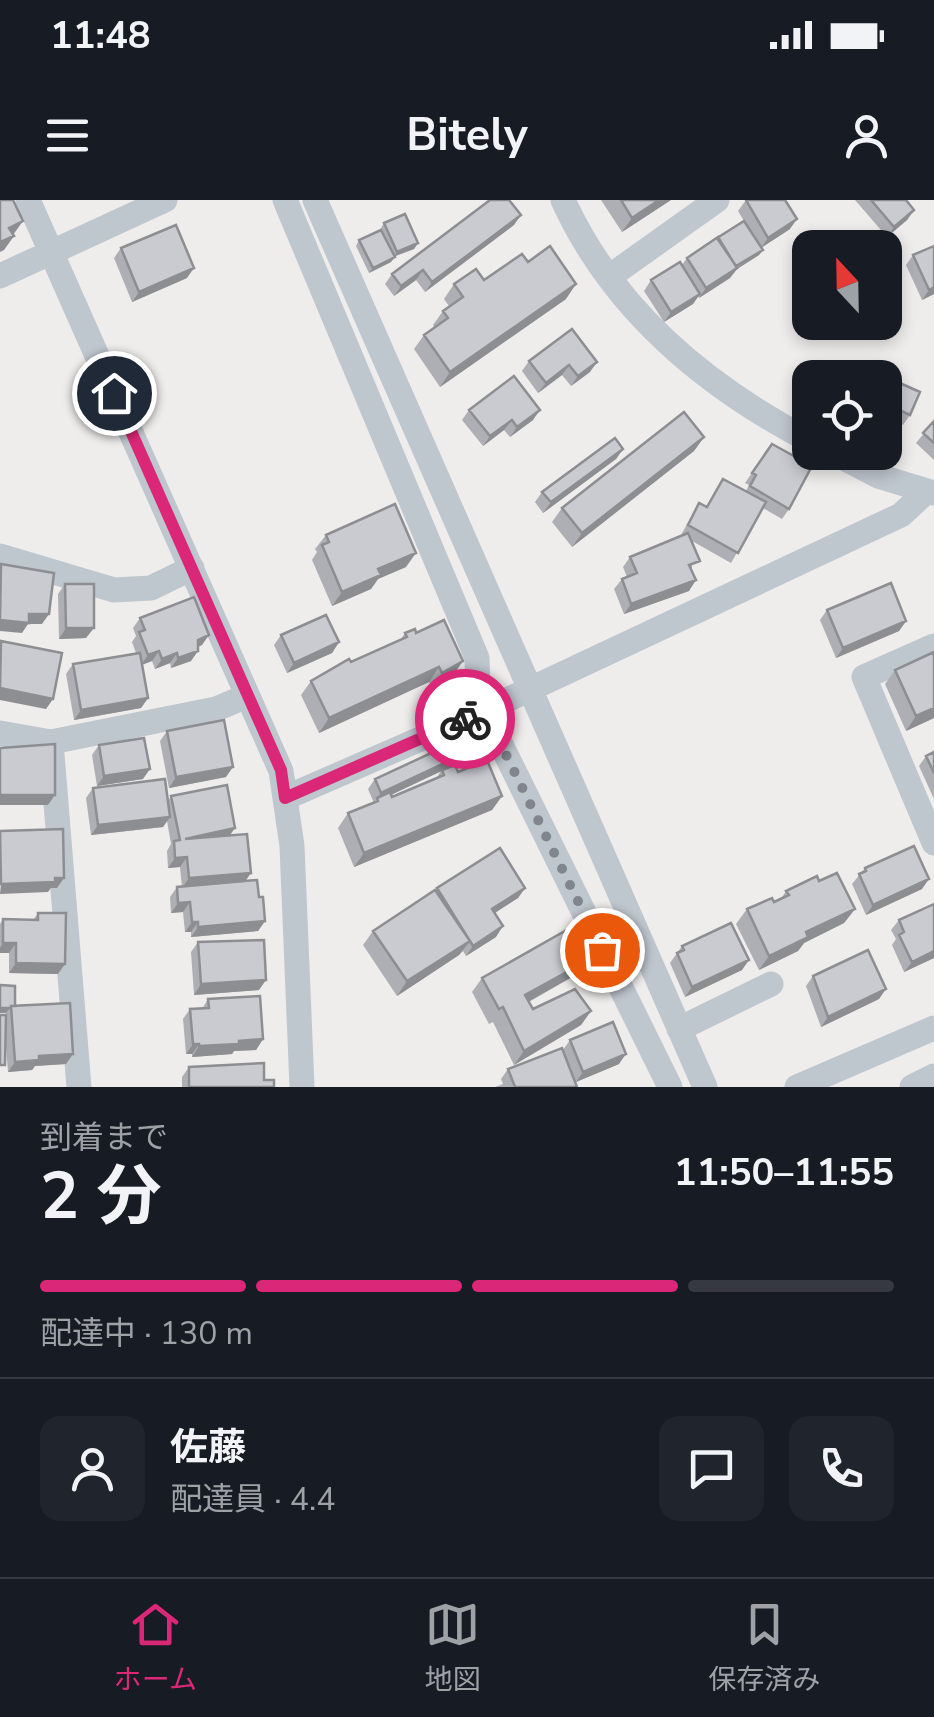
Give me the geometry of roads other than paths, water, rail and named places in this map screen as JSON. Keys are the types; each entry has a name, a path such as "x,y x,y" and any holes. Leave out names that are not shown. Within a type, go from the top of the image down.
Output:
{"street":[{"path":"28,200 281,770 292,846 302,1087"},
{"path":"0,276 165,200"},
{"path":"285,200 476,658 484,710 670,1087"},
{"path":"315,200 705,1087"},
{"path":"563,200 609,277 646,321 702,375 792,432"},
{"path":"609,277 717,200"},
{"path":"866,470 931,492"},
{"path":"285,798 530,689 901,515 931,492"},
{"path":"0,556 114,590 151,588 192,568"},
{"path":"934,646 864,677 934,843"},
{"path":"0,733 51,742 216,709 247,696"},
{"path":"51,742 80,1087"},
{"path":"679,1029 771,984"},
{"path":"796,1087 934,1028"},
{"path":"912,1087 934,1076"}]}
